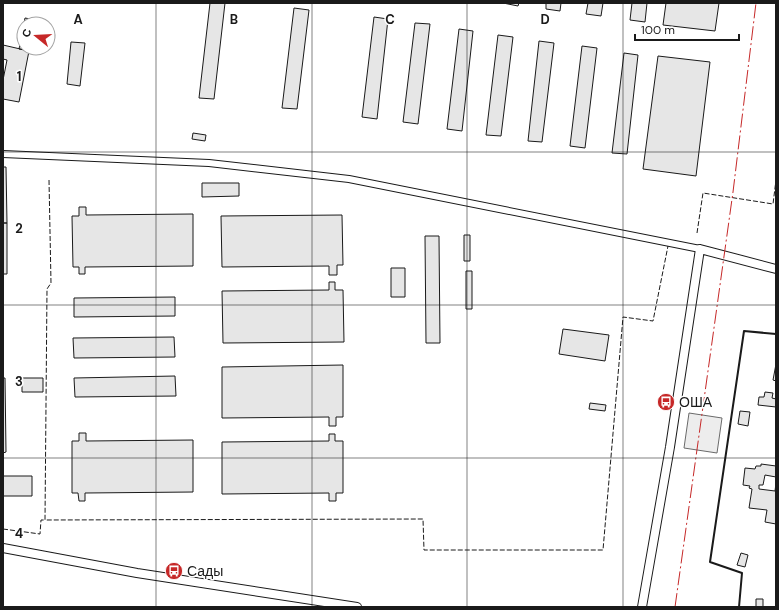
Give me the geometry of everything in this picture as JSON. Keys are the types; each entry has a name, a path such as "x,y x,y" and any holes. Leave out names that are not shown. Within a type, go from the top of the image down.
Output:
{"street":[{"path":"3,154 209,163 349,179 700,249 776,269"},
{"path":"642,607 670,447 700,249"},
{"path":"3,548 137,574 357,607"}],"shaded area":[{"path":"689,413 722,418 717,453 684,448"}],"building":[{"path":"210,3 225,3 214,99 199,98"},
{"path":"503,3 519,3 518,6"},
{"path":"546,3 561,3 560,11 546,9"},
{"path":"588,3 603,3 601,16 586,14"},
{"path":"632,3 647,3 645,22 630,20"},
{"path":"666,3 719,3 715,31 663,25"},
{"path":"294,8 309,10 297,109 282,108"},
{"path":"374,17 388,19 377,119 362,117"},
{"path":"415,23 430,24 418,124 403,122"},
{"path":"459,29 473,31 462,131 447,129"},
{"path":"498,35 513,37 501,136 486,135"},
{"path":"539,41 554,43 542,142 528,141"},
{"path":"71,42 85,43 80,86 67,84"},
{"path":"3,45 16,48 16,56 28,56 19,102 3,99 3,80 7,60 3,59"},
{"path":"582,46 597,48 585,148 570,146"},
{"path":"624,53 638,55 627,154 612,153"},
{"path":"658,56 710,62 696,176 643,169"},
{"path":"193,133 206,135 205,141 192,139"},
{"path":"3,167 6,167 7,223 3,223"},
{"path":"202,183 239,183 239,196 202,197"},
{"path":"79,207 86,207 86,215 193,214 193,266 85,267 85,274 79,274 79,267 73,267 72,216 79,216"},
{"path":"342,215 343,265 337,265 337,275 329,275 329,266 222,267 221,216"},
{"path":"3,223 7,223 7,274 3,274"},
{"path":"464,235 470,235 470,261 464,261"},
{"path":"425,236 439,236 440,343 426,343"},
{"path":"391,268 405,268 405,297 391,297"},
{"path":"466,271 472,271 472,309 466,309"},
{"path":"329,282 335,282 335,290 343,290 344,342 223,343 222,291 329,290"},
{"path":"175,297 175,316 74,317 74,298"},
{"path":"563,329 609,335 605,361 559,354"},
{"path":"174,337 175,357 74,358 73,338"},
{"path":"776,364 776,381 773,380"},
{"path":"343,365 343,417 336,417 336,426 329,426 329,417 222,418 222,367"},
{"path":"175,376 176,396 75,397 74,378"},
{"path":"3,378 5,378 6,452 3,453"},
{"path":"22,378 43,378 43,392 22,392"},
{"path":"765,392 773,393 772,398 776,399 776,407 758,405 759,397 764,397"},
{"path":"590,403 606,405 605,411 589,409"},
{"path":"740,411 750,412 748,426 738,424"},
{"path":"79,433 86,433 86,441 193,440 193,492 85,493 85,501 79,501 78,493 72,493 72,441 79,441"},
{"path":"329,434 335,434 335,441 343,441 343,493 336,493 336,501 329,501 329,493 222,494 222,442 329,441"},
{"path":"761,464 776,466 776,477 765,475 763,485 759,485 759,489 775,491 776,483 776,524 765,522 767,510 749,508 752,489 749,488 750,486 743,485 745,468 755,469 756,466 761,466"},
{"path":"3,476 32,476 32,496 3,496"},
{"path":"741,553 748,555 745,567 737,565"},
{"path":"756,599 763,599 763,607 756,607"}],"fence":[{"path":"49,180 51,283 47,289 45,520 423,519 424,550 603,550 623,317 653,321 668,246"},
{"path":"697,233 703,193 773,204 776,180"},
{"path":"3,529 40,534 41,520 45,520"}],"wall":[{"path":"739,607 742,573 710,562 744,331 776,334"}],"power":[{"path":"675,607 733,192 756,3"}],"place":[{"name":"ОША","path":"666,402"},
{"name":"Сады","path":"174,571"}]}
